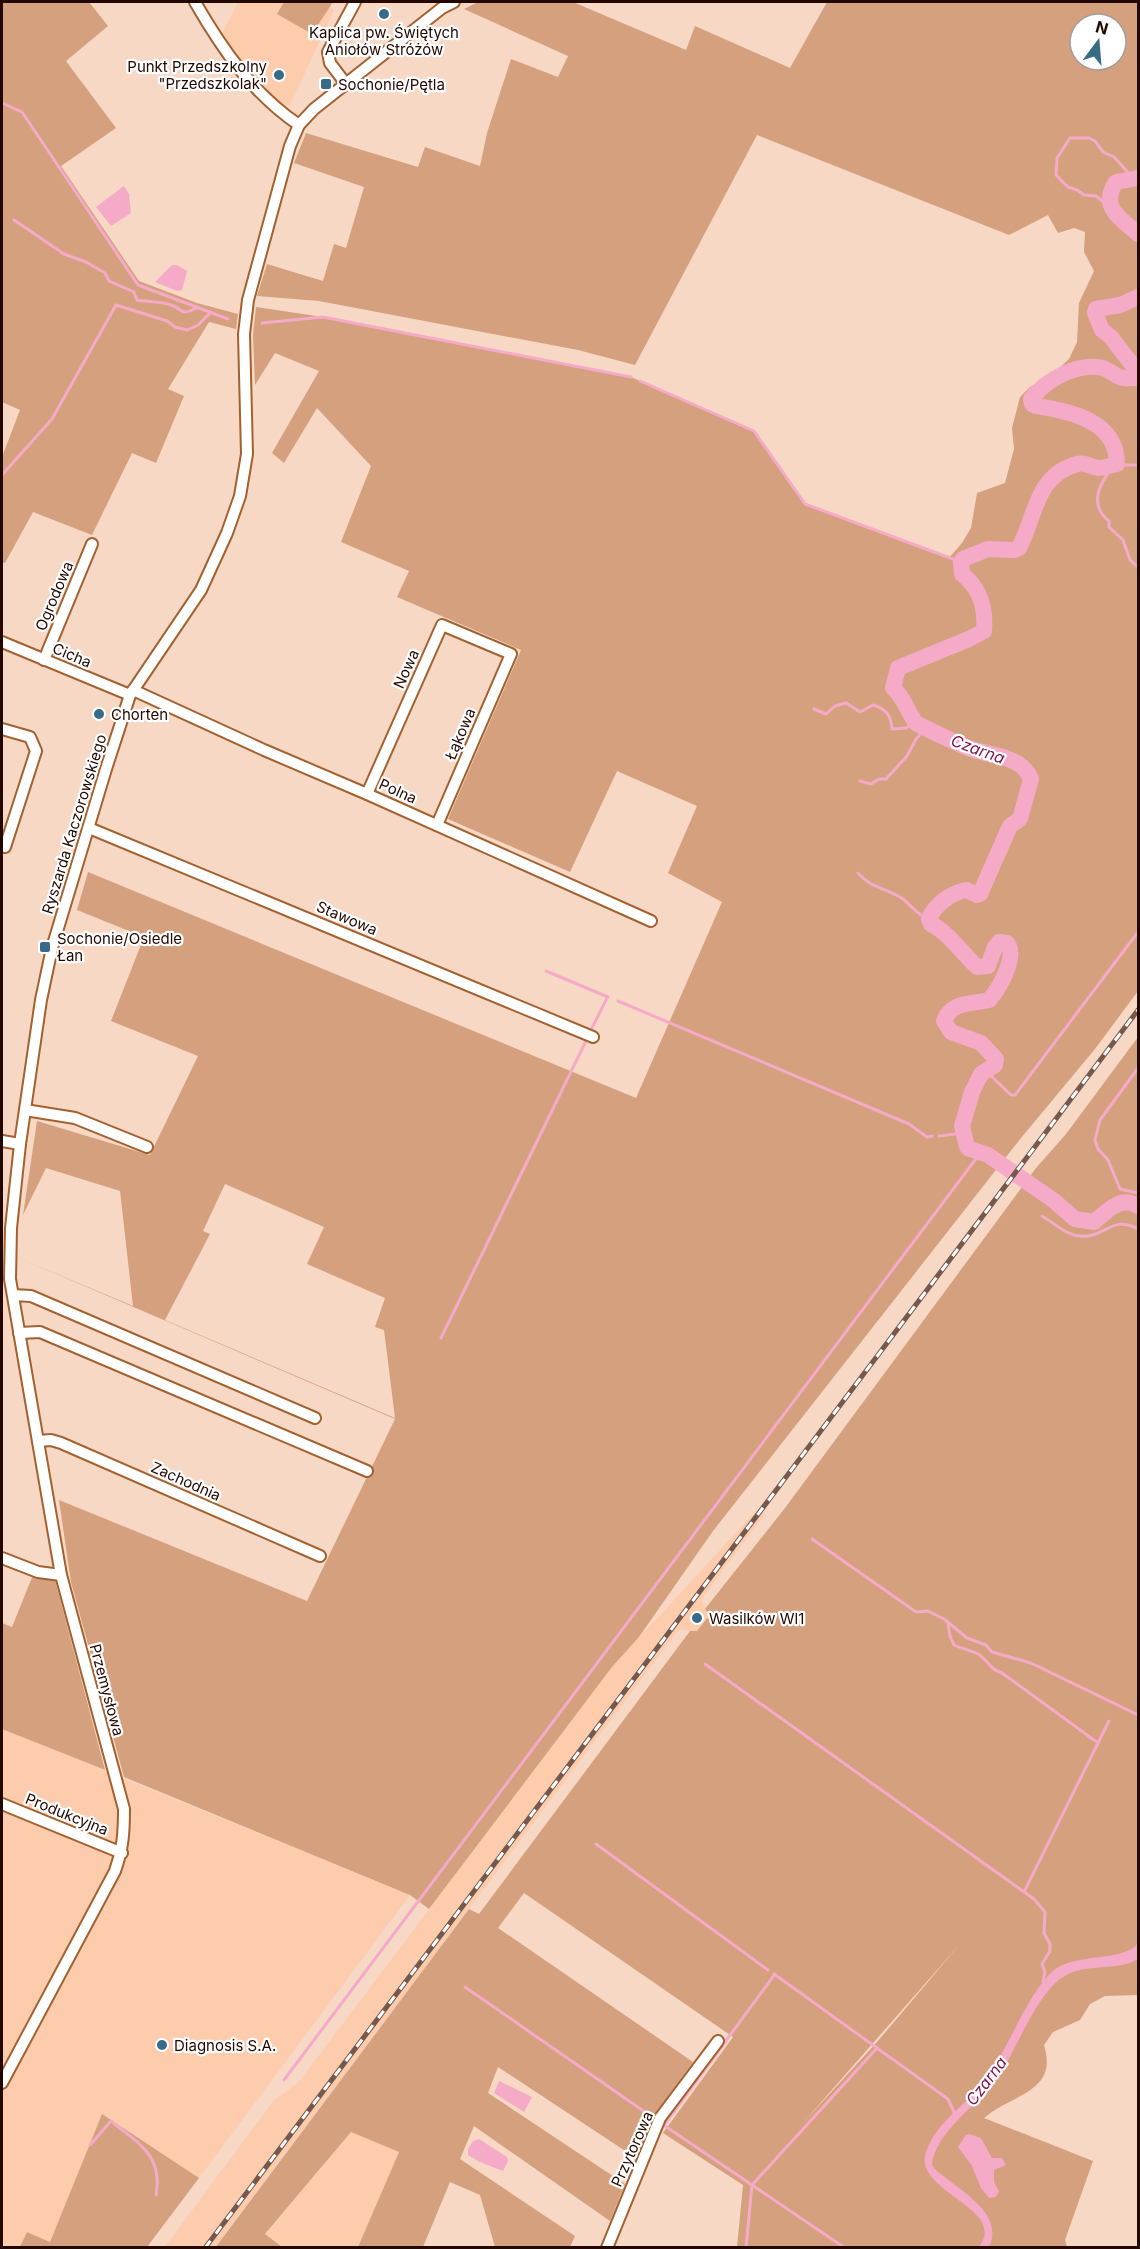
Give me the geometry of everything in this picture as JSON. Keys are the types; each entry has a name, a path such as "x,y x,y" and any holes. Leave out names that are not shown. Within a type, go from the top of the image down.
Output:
{"street":[{"path":"195,2 218,42 238,68 280,112 299,125 314,109 442,8 454,2"},
{"path":"346,84 330,63 328,52 355,2"},
{"name":"Ryszarda Kaczorowskiego","path":"6,1279 20,1144 41,1000 52,948 131,693 201,590 223,542 240,496 247,454 244,334 248,300 290,147 299,125"},
{"name":"Ogrodowa","path":"44,660 92,544"},
{"name":"Nowa","path":"368,794 442,625 511,654"},
{"name":"Cicha","path":"2,642 131,693"},
{"name":"Łąkowa","path":"437,825 511,654"},
{"name":"Polna","path":"131,693 368,794 651,921"},
{"path":"2,729 30,737 36,751 4,847"},
{"name":"Stawowa","path":"89,828 593,1037"},
{"path":"25,1110 75,1118 147,1147"},
{"path":"2,1141 20,1144"},
{"name":"Przemysłowa","path":"2,2083 104,1892 122,1853 124,1809 61,1575 13,1295 6,1279"},
{"path":"13,1295 31,1296 315,1418"},
{"path":"19,1333 40,1332 367,1471"},
{"name":"Zachodnia","path":"38,1442 51,1440 61,1443 320,1556"},
{"path":"2,1558 38,1572 61,1575"},
{"name":"Produkcyjna","path":"2,1804 122,1853"},
{"name":"Przytorowa","path":"607,2247 660,2118 718,2041"}],"shaded area":[{"path":"2,2 89,2 108,26 66,61 116,128 61,166 139,281 197,303 238,314 236,329 209,322 168,389 184,396 156,463 132,453 92,535 33,512 5,563 2,562 2,457 20,410 2,402"},
{"name":"Punkt Przedszkolny \"Przedszkolak\"","path":"238,2 320,2 334,10 290,105 282,105 227,45 221,35"},
{"path":"284,2 333,2 312,34 277,14"},
{"path":"478,2 573,2 686,50 695,26 790,68 827,2 1138,2 1138,991 1095,1049 1021,1138 713,1531 639,1637 612,1667 429,1909 410,1895 124,1777 71,1582 59,1500 307,1601 395,1419 19,1258 133,1306 120,1191 46,1168 23,1215 37,1121 150,1155 198,1056 111,1021 144,937 77,910 88,872 636,1098 722,902 668,873 697,806 617,771 570,872 448,819 521,650 397,597 409,571 341,542 371,466 317,408 284,463 272,453 319,371 275,353 255,385 253,335 256,307 323,317 631,377 754,431 805,504 949,558 971,528 977,493 1005,483 1014,449 1012,428 1020,397 1030,387 1052,375 1069,359 1077,342 1079,303 1094,271 1084,252 1085,232 1074,228 1058,233 1048,215 1009,235 757,135 635,365 578,350 319,301 257,296 267,264 323,281 334,244 346,248 364,187 294,163 306,133 418,167 425,147 480,166 487,133 511,59 558,77 568,56 464,9","holes":["225,1184 324,1227 307,1264 385,1298 375,1327 384,1330 395,1418 165,1320 210,1234 203,1231"]},
{"path":"1138,1037 1138,1995 1105,1996 1090,2004 1080,2020 1053,2032 1044,2045 1047,2061 1045,2073 1039,2083 984,2118 1093,2161 1065,2240 1067,2247 737,2247 743,2185 663,2133 733,2037 524,1893 498,1928 693,2062 656,2112 636,2158 498,2067 488,2093 625,2184 610,2221 474,2126 460,2159 575,2236 570,2247 495,2247 480,2195 450,2182 423,2247 358,2247 399,2152 351,2132 265,2234 282,2247 215,2248 469,1909 479,1914 690,1631 697,1631 709,1616 705,1609 785,1508 1036,1168 1066,1134","holes":["960,1944 877,2042 802,2124"]},
{"path":"758,1509 765,1514 701,1600 709,1616 697,1632 679,1629 215,2247 164,2248 274,2100 298,2083 612,1667"},
{"path":"33,1575 55,1580 105,1770 2,1729 2,1623 12,1627"},
{"path":"2,1729 410,1895 199,2178 102,2114 50,2242 27,2232 20,2248 2,2247"},
{"path":"102,2114 199,2178 147,2247 20,2247 27,2232 50,2242"},
{"path":"351,2132 399,2152 358,2247 282,2247 265,2235"}],"water":[{"path":"124,186 129,194 131,213 111,226 96,207"},
{"path":"172,265 177,265 187,271 182,290 177,291 155,282"},
{"path":"1138,1943 1138,1959 1120,1965 1072,1972 1053,1985 1035,2010 995,2081 941,2141 932,2165 976,2202 991,2222 992,2234 989,2247 979,2247 985,2233 981,2221 972,2210 933,2178 925,2166 926,2152 931,2141 945,2122 987,2079 1029,2003 1047,1977 1067,1963 1123,1953"},
{"path":"499,2081 532,2097 524,2112 494,2093"},
{"path":"969,2134 981,2138 992,2158 1002,2158 1006,2165 994,2170 994,2182 999,2191 996,2197 989,2198 981,2188 972,2166 958,2147"},
{"path":"479,2139 507,2157 508,2161 503,2171 468,2155 468,2149 473,2141"}],"waterway":[{"path":"2,103 22,112 138,285 228,319"},
{"path":"1111,208 1096,196 1084,195 1068,187 1056,175 1057,158 1070,138 1089,138 1095,141 1103,152 1114,157 1134,179"},
{"name":"Czarna","path":"1138,178 1116,182 1110,199 1114,212 1138,234"},
{"path":"14,220 64,254 86,262 105,273 109,281 134,292 137,300 159,302 185,312 197,308"},
{"name":"Czarna","path":"1138,297 1120,305 1096,309 1095,313 1102,330 1111,337 1138,372"},
{"path":"2,475 52,419 116,305 167,321 175,327 187,330 198,325 211,312"},
{"path":"262,323 323,317 631,377"},
{"name":"Czarna","path":"1138,378 1122,378 1103,368 1083,368 1054,379 1031,399 1032,404 1036,406 1076,415 1100,428 1109,437 1115,449 1117,464 1099,468 1080,463 1063,470 1045,487 1019,548 1014,550 988,549 963,559 962,574 981,599 984,631 898,668 893,688 916,723 971,749 1013,761 1020,765 1031,779 1020,819 1010,826 980,894 966,890 955,894 939,904 929,919 931,924 950,938 977,967 988,966 999,942 1007,943 1010,949 1006,972 989,1000 957,1007 947,1015 944,1021 951,1032 981,1043 996,1059 995,1065 981,1074 972,1092 962,1126 967,1147 988,1155 1053,1200 1075,1219 1094,1222 1120,1203 1126,1202 1138,1206"},
{"path":"640,381 754,431 805,504 961,562"},
{"path":"1114,465 1138,465"},
{"path":"1102,468 1107,475 1098,493 1098,505 1109,521 1109,527 1123,540 1130,560 1138,567"},
{"path":"814,709 826,714 835,706 846,703 860,712 873,705 887,713 892,729 906,728 916,721"},
{"path":"860,781 871,784 879,779 886,779 907,756 916,739 926,728"},
{"path":"858,873 874,885 897,895 929,919"},
{"path":"986,1071 1011,1095 1015,1095 1138,932"},
{"path":"546,971 608,997"},
{"path":"592,1028 607,998"},
{"path":"618,1001 909,1124 927,1137 932,1136"},
{"path":"441,1338 586,1041"},
{"path":"1138,1068 1100,1120 1095,1140 1098,1149 1108,1160 1120,1189 1138,1193"},
{"path":"939,1136 963,1133"},
{"path":"284,2080 981,1152"},
{"path":"1042,1216 1065,1231 1080,1236 1096,1234 1121,1224 1138,1229"},
{"path":"812,1539 916,1612 928,1611 944,1619 967,1638 986,1645 992,1652 1031,1663 1138,1715"},
{"path":"948,1624 954,1645 978,1654 995,1670 1098,1743 1024,1892"},
{"path":"705,1664 1034,1899 1045,1912 1044,1933 1050,1944 1050,1951 1042,1964 1045,1972 1044,1984"},
{"path":"1098,1743 1109,1721"},
{"path":"596,1844 768,1970"},
{"path":"774,1974 948,2099 955,2114"},
{"path":"664,2125 775,1974"},
{"path":"465,1987 655,2119"},
{"path":"746,2248 752,2185 877,2048"},
{"path":"90,2145 111,2121 139,2144 152,2160 156,2170 156,2195"},
{"path":"662,2124 845,2248"}],"railway":[{"path":"205,2248 1138,1010"}],"place":[{"name":"Kaplica pw. Świętych Aniołów Stróżów","path":"384,14"},
{"name":"Punkt Przedszkolny \"Przedszkolak\"","path":"279,75"},
{"name":"Sochonie/Pętla","path":"326,84"},
{"name":"Chorten","path":"99,714"},
{"name":"Sochonie/Osiedle Łan","path":"45,947"},
{"name":"Wasilków Wl1","path":"697,1618"},
{"name":"Diagnosis S.A.","path":"162,2045"}]}
